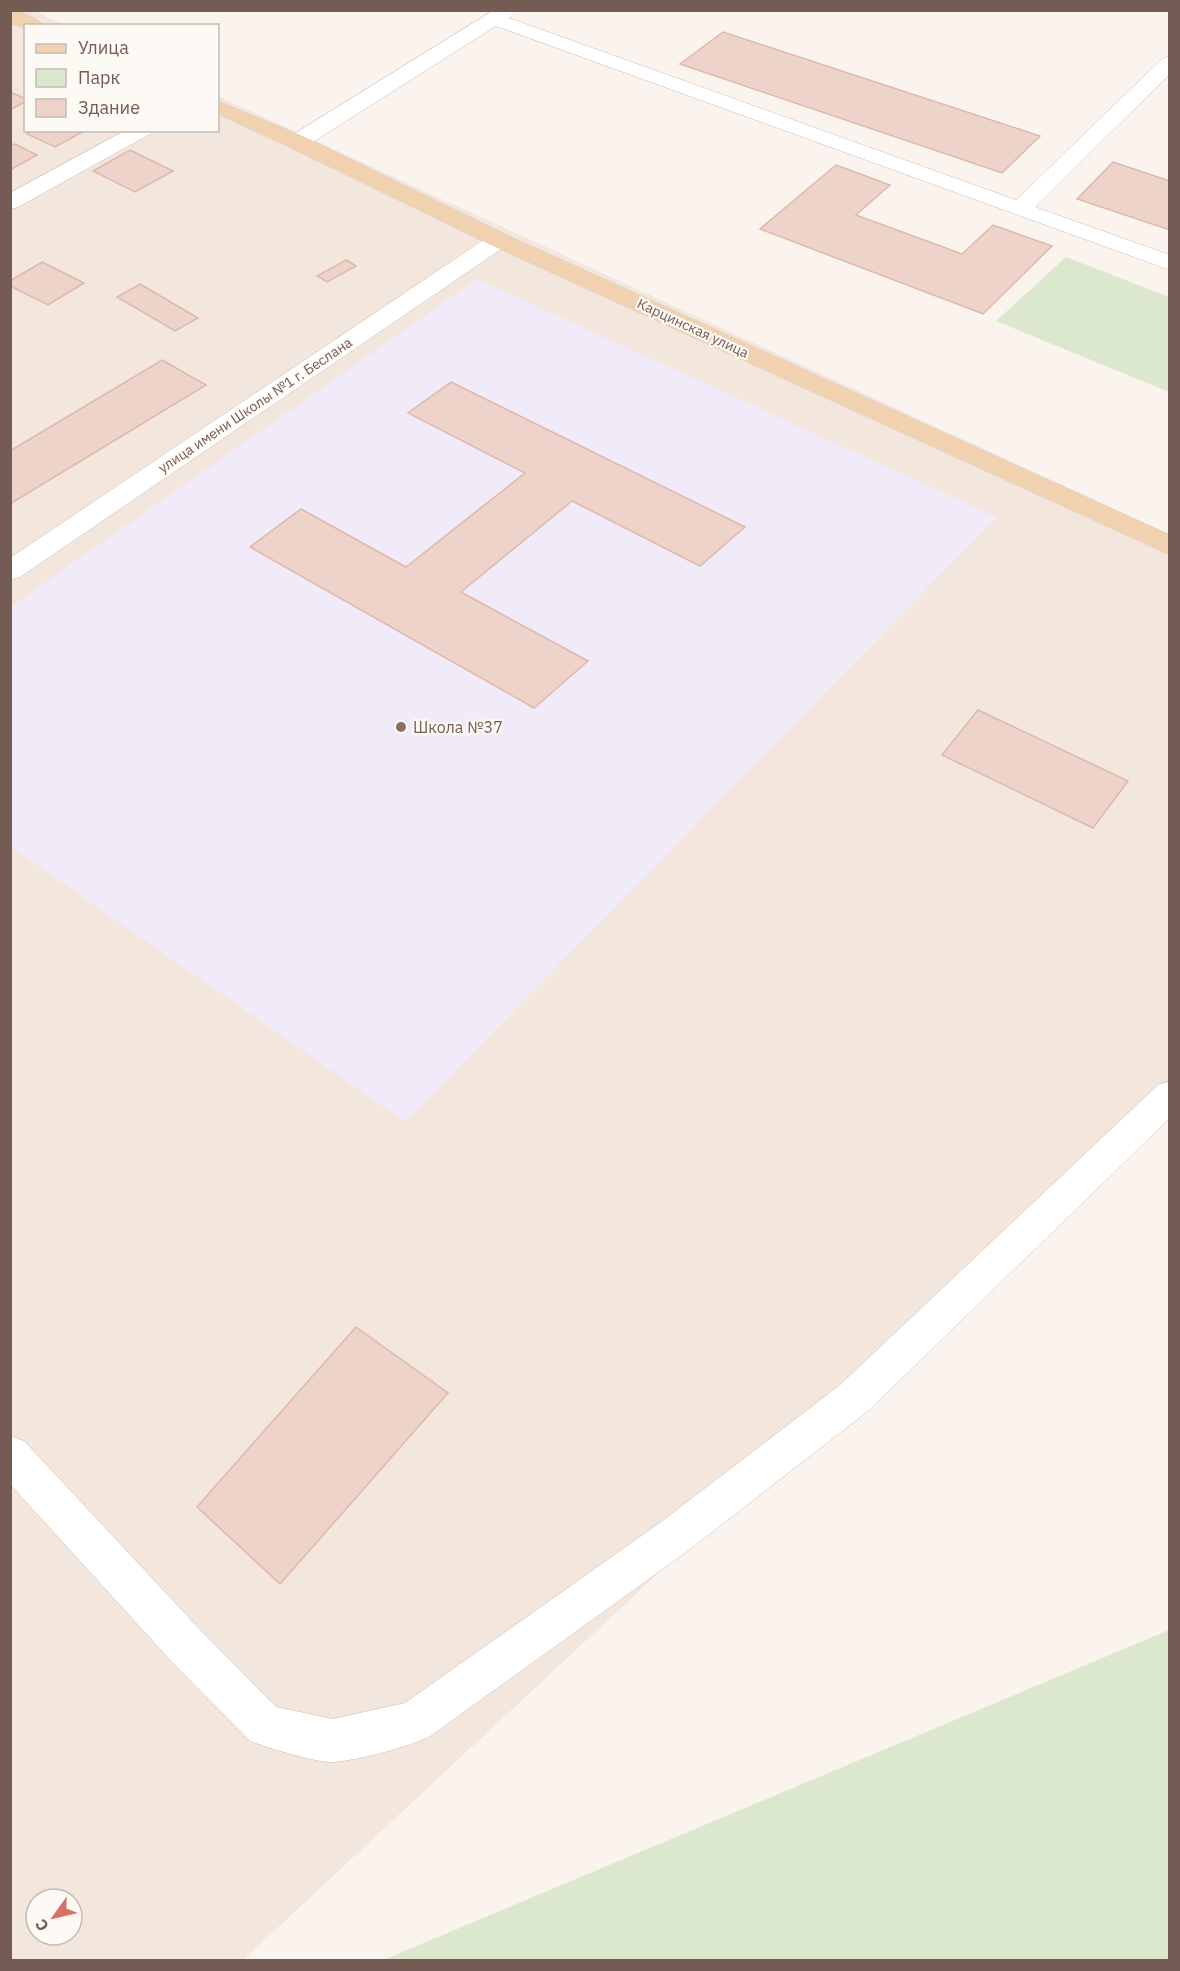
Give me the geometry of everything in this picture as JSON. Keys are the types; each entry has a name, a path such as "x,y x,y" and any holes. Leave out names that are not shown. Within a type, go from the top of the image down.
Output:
{"main road":[{"path":"10,15 30,24"},
{"name":"Карцинская улица","path":"219,107 297,142 499,240 1170,546"}],"street":[{"path":"297,142 501,15 1170,263"},
{"path":"1020,208 1170,62"},
{"path":"10,202 139,132"},
{"name":"улица имени Школы №1 г. Беслана","path":"10,571 499,240"},
{"path":"10,1455 188,1648 265,1726 333,1741 414,1722 675,1536 854,1398 1170,1095"}],"shaded area":[{"path":"32,10 63,24 24,24 24,132 219,132 219,96 1169,534 1170,1091 1091,1170 243,1960 11,1960 10,11"},
{"name":"Школа №37","path":"477,279 997,517 405,1122 11,847 10,607"}],"green space":[{"path":"1066,257 1169,297 1169,392 996,321"},
{"path":"1169,1630 1169,1960 383,1960"}],"building":[{"path":"723,32 1040,136 1002,173 680,64"},
{"path":"10,92 24,98 24,102 10,110"},
{"path":"30,132 82,132 55,147 27,134"},
{"path":"15,144 37,155 10,170 10,146"},
{"path":"130,150 173,171 135,192 93,171"},
{"path":"1113,162 1170,181 1170,230 1077,199"},
{"path":"836,165 890,185 856,215 962,254 993,225 1052,246 983,314 760,229"},
{"path":"346,260 356,266 327,282 317,276"},
{"path":"42,262 84,283 48,305 10,286 10,281"},
{"path":"140,284 198,318 175,331 117,297"},
{"path":"162,360 206,385 10,504 10,451"},
{"path":"451,382 745,527 700,566 572,501 461,592 588,661 534,708 250,547 301,509 406,567 525,473 408,413"},
{"path":"978,710 1128,781 1093,828 942,755"},
{"path":"356,1327 448,1393 280,1584 197,1507"}],"place":[{"name":"Школа №37","path":"401,727"}]}
